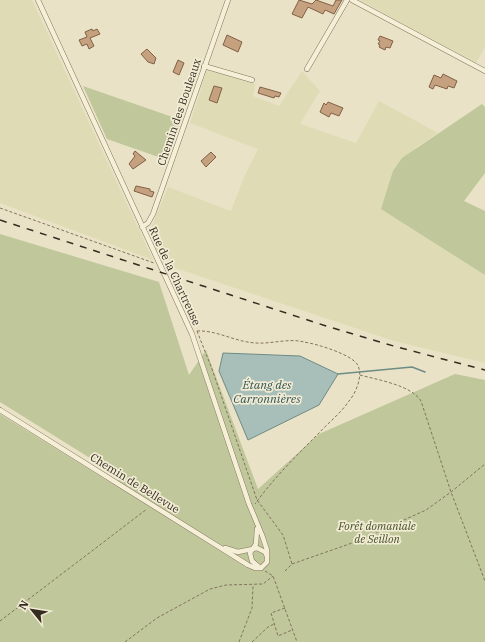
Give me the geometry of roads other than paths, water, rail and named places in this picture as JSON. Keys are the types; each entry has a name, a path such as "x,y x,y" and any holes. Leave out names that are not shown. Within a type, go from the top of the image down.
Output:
{"street":[{"name":"Rue de la Chartreuse","path":"38,0 192,334 251,509 267,550 267,557"},
{"name":"Chemin des Bouleaux","path":"142,227 148,223 153,214 228,0"},
{"path":"307,68 347,0"},
{"path":"352,0 485,71"},
{"path":"204,66 252,80"},
{"name":"Chemin de Bellevue","path":"0,410 215,544 255,568 261,568"},
{"path":"215,544 238,552 252,548 262,550 267,557 267,562 261,568 252,561 250,553 252,548 258,538 256,521"}],"water":[{"name":"Étang des Carronnières","path":"223,353 300,356 338,374 319,405 248,440 219,371"}],"waterway":[{"path":"338,374 412,367 425,372"}],"railway":[{"path":"0,220 323,325 397,347 485,370"}],"park label":[{"name":"Forêt domaniale de Seillon","path":"377,532"}]}
